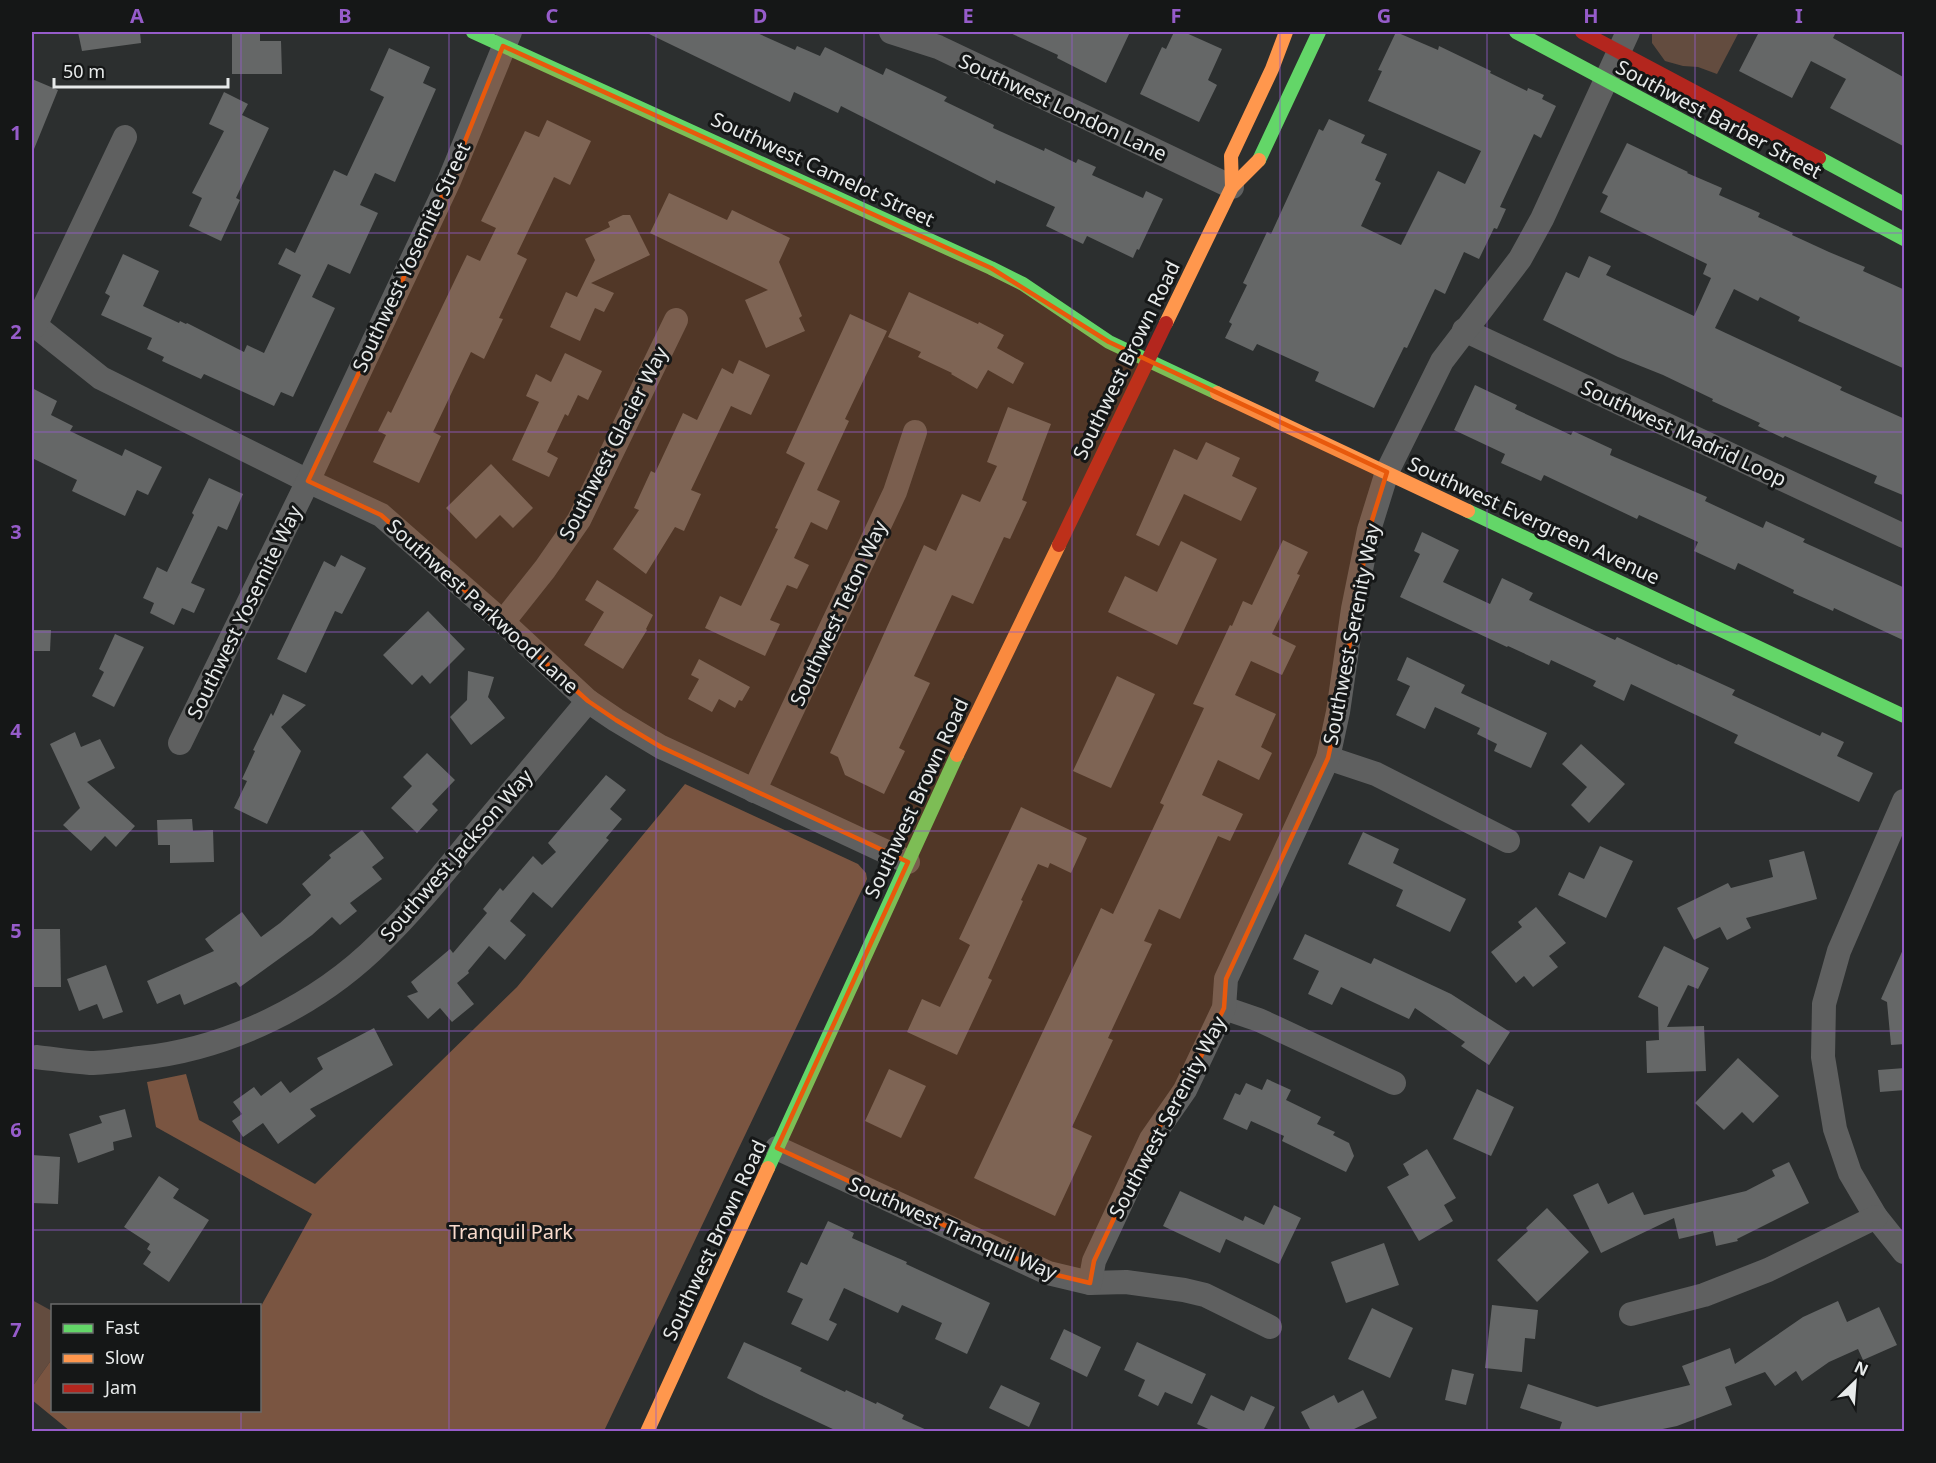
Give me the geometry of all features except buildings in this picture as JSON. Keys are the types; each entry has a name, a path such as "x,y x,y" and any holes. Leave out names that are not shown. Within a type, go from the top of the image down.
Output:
{"street":[{"name":"Southwest Camelot Street","path":"473,32 507,39 991,268 1023,284 1109,342 1147,359"},
{"name":"Southwest London Lane","path":"891,32 938,47 1232,187"},
{"name":"Southwest Brown Road","path":"1232,187 1231,156 1272,69 1286,32"},
{"name":"Southwest Brown Road","path":"647,1431 960,749 1147,359 1232,187 1257,163 1319,32"},
{"name":"Southwest Barber Street","path":"1516,32 1905,238"},
{"name":"Southwest Barber Street","path":"1582,32 1624,41 1905,204"},
{"name":"Southwest Yosemite Street","path":"308,481 448,182 507,39"},
{"name":"Southwest Serenity Way","path":"1090,1283 1094,1261 1151,1139 1185,1090 1224,1008 1227,979 1328,758 1369,530 1387,472 1442,361 1520,260 1542,219 1624,41"},
{"path":"33,324 125,137"},
{"name":"Southwest Glacier Way","path":"503,622 545,569 579,520 676,320"},
{"name":"Southwest Parkwood Lane","path":"33,324 101,378 381,515 588,700 661,747 908,862"},
{"name":"Southwest Madrid Loop","path":"1464,330 1905,536"},
{"name":"Southwest Evergreen Avenue","path":"1147,359 1905,716"},
{"name":"Southwest Teton Way","path":"754,791 895,492 915,432"},
{"name":"Southwest Yosemite Way","path":"180,743 308,481"},
{"name":"Southwest Jackson Way","path":"36,1056 92,1063 162,1056 187,1050 210,1044 268,1020 339,979 381,943 417,904 588,700"},
{"path":"1328,758 1376,774 1508,841"},
{"path":"1905,801 1839,951 1824,1004 1823,1057 1835,1129 1850,1173 1876,1217 1905,1252"},
{"path":"1224,1008 1259,1020 1394,1083"},
{"name":"Southwest Tranquil Way","path":"777,1148 1048,1274 1090,1283 1126,1282 1205,1295 1270,1327"},
{"path":"1630,1314 1704,1295 1768,1270 1876,1217"}],"highlighted area":[{"path":"503,46 991,268 1109,342 1387,472 1369,530 1328,758 1226,979 1224,1008 1185,1090 1151,1139 1094,1261 1090,1283 1048,1273 777,1148 908,862 661,747 616,720 588,701 381,515 308,481 449,181"}],"shaded area":[{"path":"1652,32 1739,32 1717,74 1698,67 1665,61 1652,43"},
{"path":"32,1300 51,1310 51,1360 32,1387"}],"green space":[{"name":"Tranquil Park","path":"685,784 858,864 866,873 867,879 604,1431 70,1431 32,1400 32,1387 51,1360 51,1412 261,1412 261,1306 312,1214 156,1127 147,1082 186,1074 199,1120 315,1184 517,987"}],"traffic: fast":[{"path":"473,32 991,268 1023,284 1109,342 1217,393"},
{"path":"1259,160 1319,32"},
{"path":"1516,32 1904,239"},
{"path":"1819,158 1904,204"},
{"path":"1468,511 1904,716"},
{"path":"768,1168 957,755"}],"traffic: slow":[{"path":"1232,187 1231,156 1272,69 1286,32"},
{"path":"1166,323 1232,187 1259,160"},
{"path":"1217,393 1468,511"},
{"path":"957,755 1059,545"},
{"path":"647,1432 768,1168"}],"traffic: jam":[{"path":"1582,32 1819,158"},
{"path":"1059,545 1166,323"}]}
